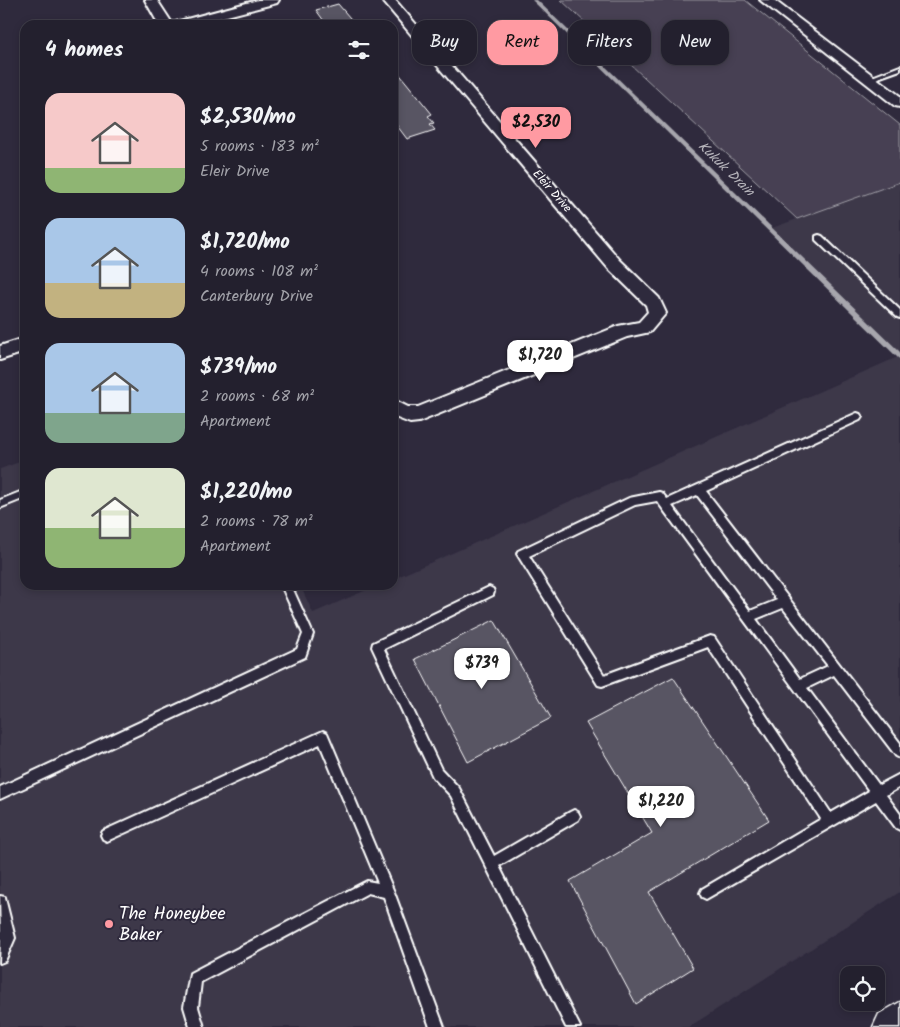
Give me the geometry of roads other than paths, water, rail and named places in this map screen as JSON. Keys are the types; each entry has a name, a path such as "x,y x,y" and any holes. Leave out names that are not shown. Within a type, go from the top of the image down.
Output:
{"main road":[{"path":"892,1027 900,1021"}],"street":[{"path":"151,0 163,20"},
{"path":"196,20 273,0"},
{"name":"Eleir Drive","path":"388,0 614,264 652,302 657,313 644,327 624,331 438,406 419,416 400,411"},
{"path":"766,0 900,103"},
{"path":"0,353 20,347"}],"lane":[{"path":"870,79 900,68"},
{"path":"819,238 900,315"},
{"path":"666,504 857,417"},
{"path":"699,490 900,752"},
{"path":"0,504 20,496"},
{"path":"829,821 710,641 602,682 522,554 633,501 659,496 900,824"},
{"path":"0,793 300,653 308,634 288,590"},
{"path":"489,592 377,647 437,773 455,792 573,1027"},
{"path":"748,617 784,602"},
{"path":"798,686 836,668"},
{"path":"106,835 323,737 388,892 437,1027"},
{"path":"706,894 900,780"},
{"path":"491,864 574,816"},
{"path":"197,1027 191,1008 195,978 367,887 388,892"},
{"path":"0,902 8,938 0,956"}],"waterway":[{"name":"Kukuk Drain","path":"534,0 900,356"}],"place":[{"name":"The Honeybee Baker","path":"109,924"}]}
